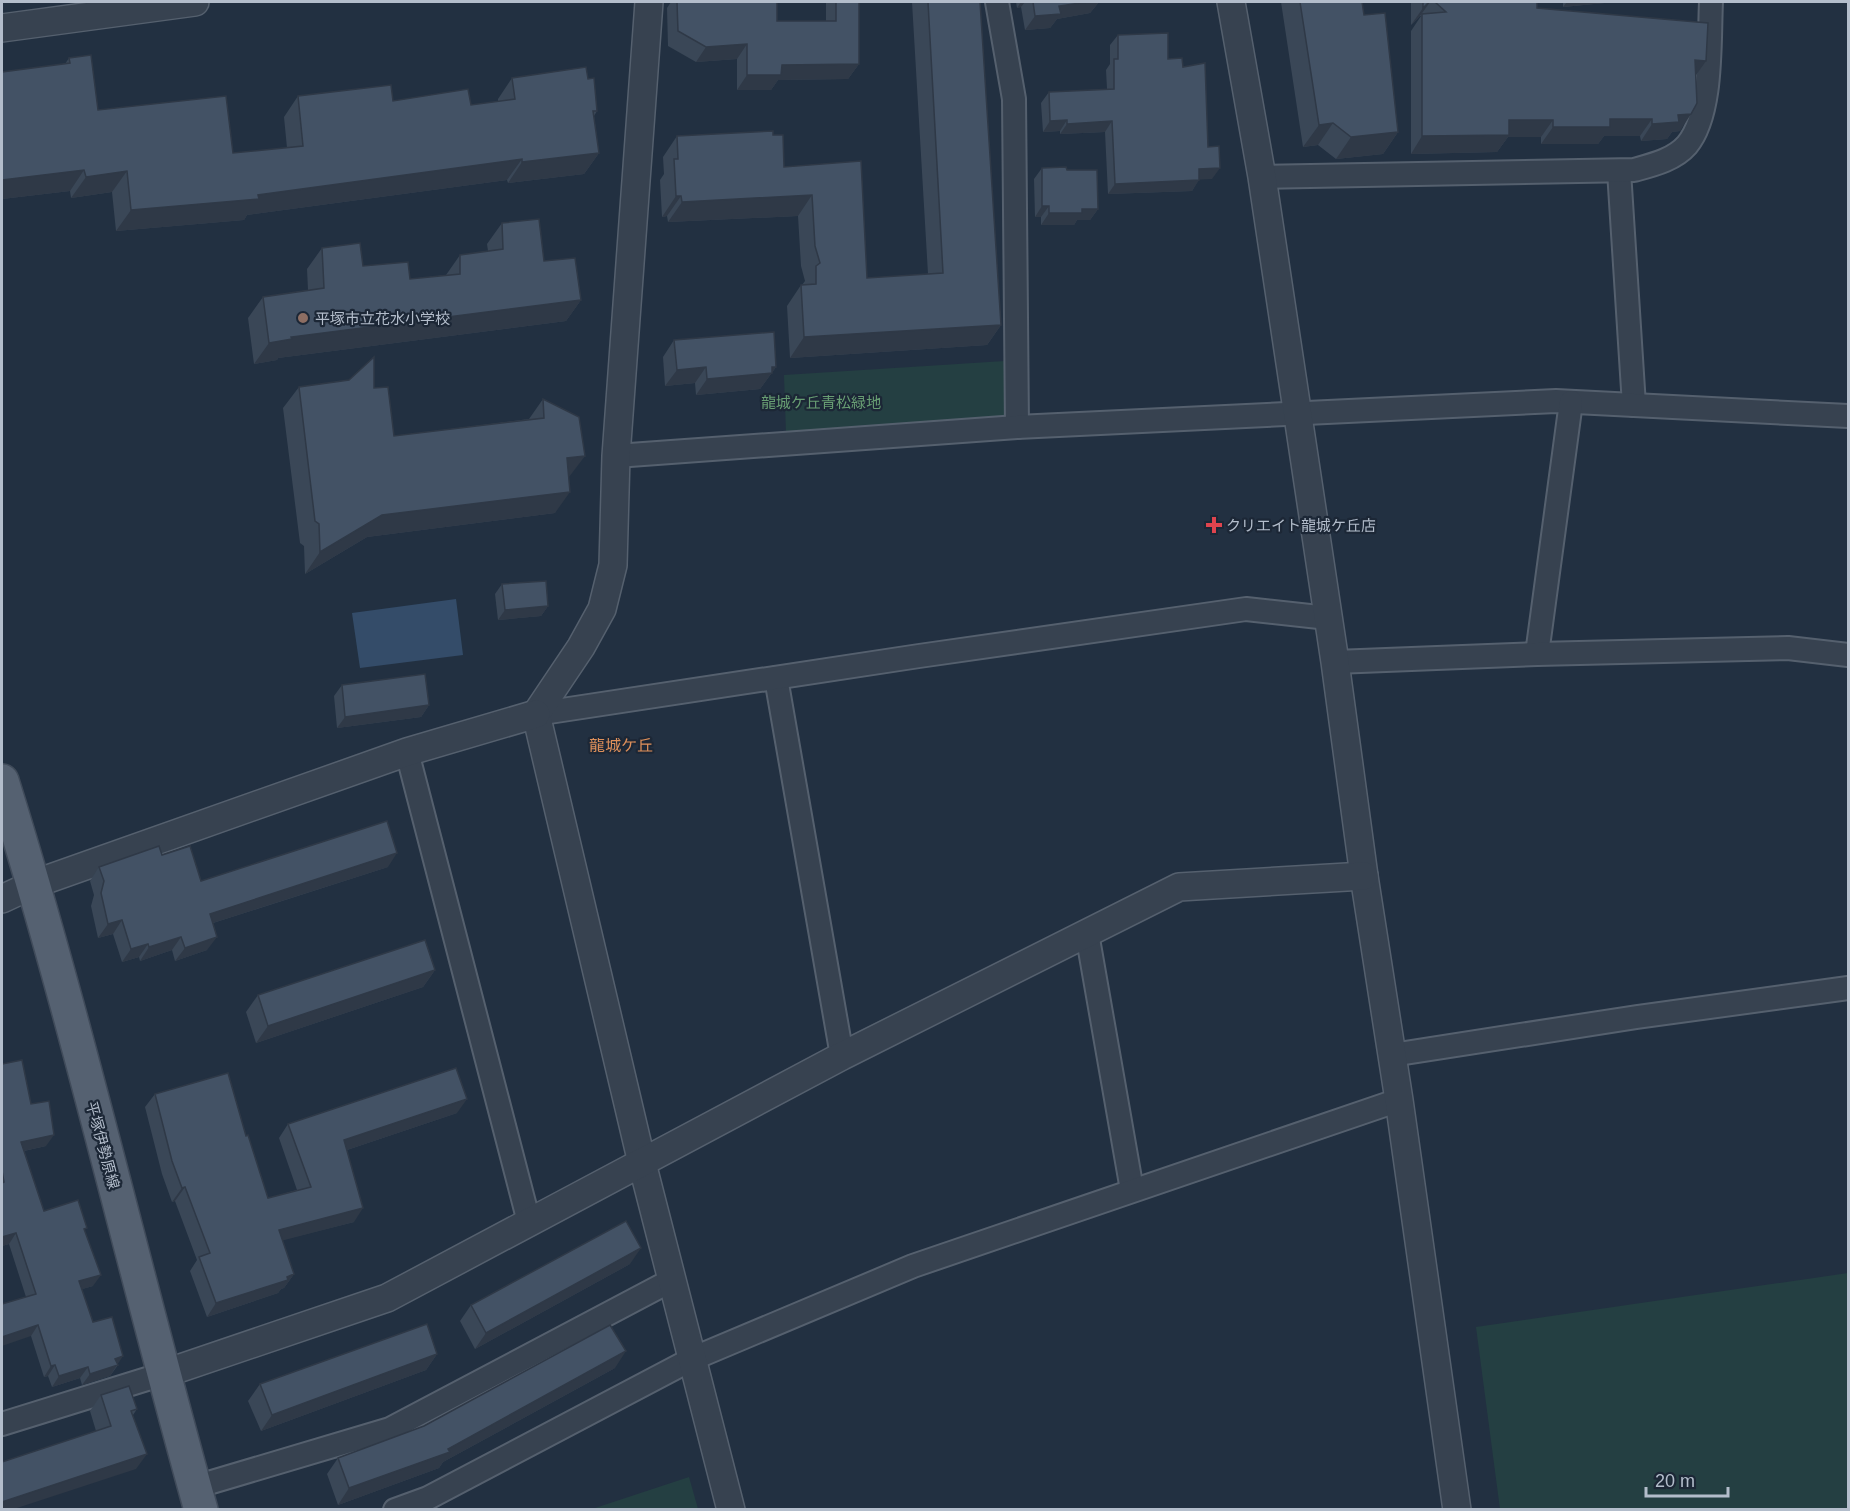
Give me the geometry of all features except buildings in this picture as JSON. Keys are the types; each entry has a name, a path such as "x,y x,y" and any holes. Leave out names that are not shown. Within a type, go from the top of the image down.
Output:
{"main road":[{"name":"平塚伊勢原線","path":"2,781 34,884 195,1503"}],"street":[{"path":"2,28 195,2"},
{"path":"649,2 616,456 613,565 602,609 581,647 536,714 642,1163 731,1509"},
{"path":"997,2 1014,99 1017,427"},
{"path":"1232,2 1262,177 1335,662 1364,876 1399,1100 1457,1509"},
{"path":"1262,177 1634,171 1666,160 1686,146 1700,124 1706,88 1711,2"},
{"path":"1619,171 1634,405"},
{"path":"616,456 1017,427 1556,401 1848,416"},
{"path":"1537,654 1571,402"},
{"path":"2,899 34,884 407,752 536,714 1246,609 1328,618"},
{"path":"1335,662 1788,648 1848,655"},
{"path":"776,678 842,1056"},
{"path":"407,752 529,1222"},
{"path":"2,1424 163,1374 387,1298 842,1056 1179,887 1364,876"},
{"path":"1087,933 1132,1190"},
{"path":"1392,1054 1848,988"},
{"path":"395,1509 428,1498 692,1359 913,1266 1399,1100"},
{"path":"195,1503 390,1429 672,1280"}],"green space":[{"name":"龍城ケ丘青松緑地","path":"1005,361 1016,418 786,433 784,375"},
{"path":"1848,1273 1848,1509 1500,1509 1476,1327"},
{"path":"689,1477 698,1509 592,1509"}],"water":[{"path":"456,599 463,655 360,668 352,613"}],"place":[{"name":"平塚市立花水小学校","path":"303,318"},
{"name":"クリエイト龍城ケ丘店","path":"1214,525"}],"district":[{"name":"龍城ケ丘","path":"621,745"}]}
